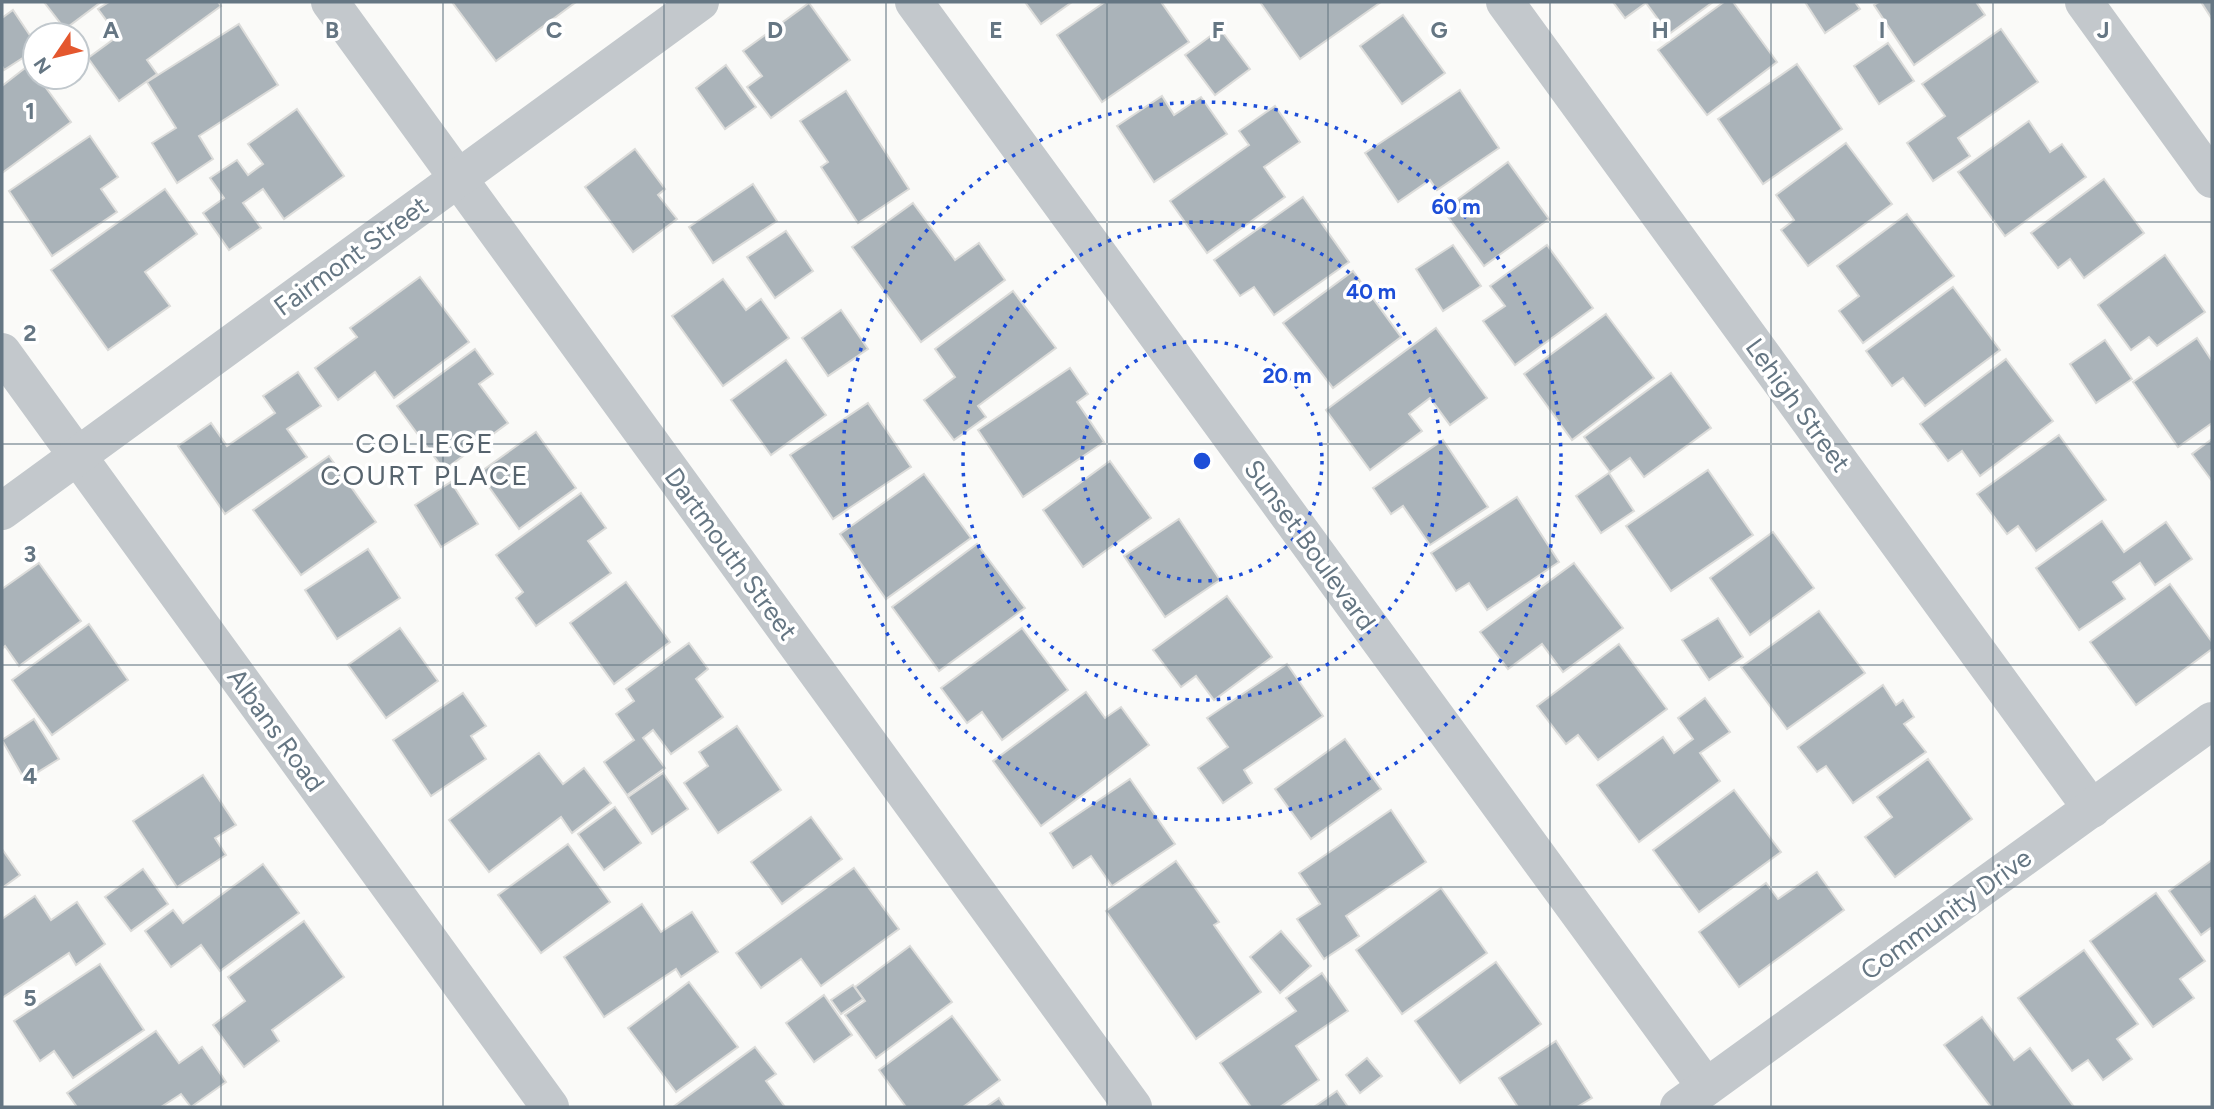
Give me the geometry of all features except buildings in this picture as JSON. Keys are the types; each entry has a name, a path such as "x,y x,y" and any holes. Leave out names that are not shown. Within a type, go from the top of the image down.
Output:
{"street":[{"name":"Dartmouth Street","path":"330,2 1133,1107"},
{"name":"Fairmont Street","path":"2,511 700,2"},
{"name":"Sunset Boulevard","path":"914,2 1693,1097"},
{"name":"Lehigh Street","path":"1505,2 2092,809"},
{"path":"2084,2 2212,179"},
{"name":"Albans Road","path":"2,352 550,1107"},
{"name":"Community Drive","path":"1693,1097 2212,721"}],"district":[{"name":"COLLEGE COURT PLACE","path":"425,459"}]}
